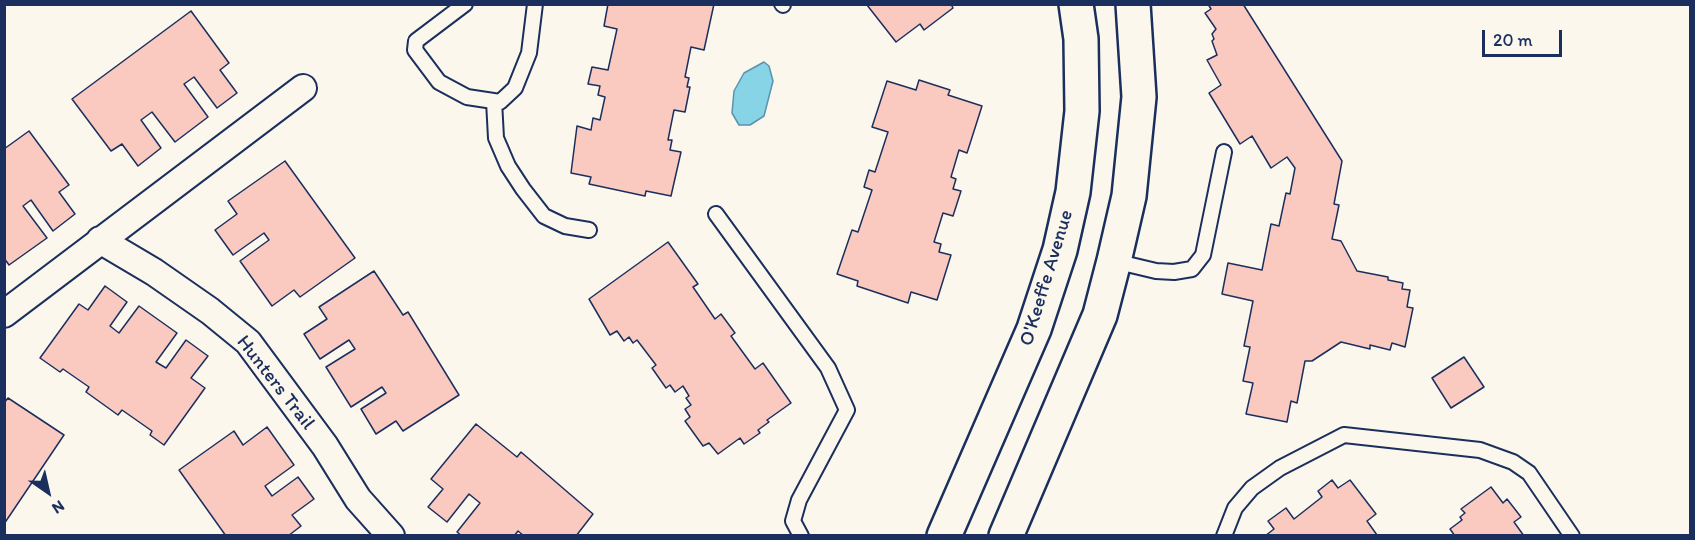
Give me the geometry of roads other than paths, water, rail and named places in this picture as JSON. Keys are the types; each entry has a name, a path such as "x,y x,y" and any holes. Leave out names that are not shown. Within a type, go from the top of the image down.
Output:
{"street":[{"name":"O'Keeffe Avenue","path":"944,536 1034,329 1060,250 1073,192 1082,111 1081,39 1076,4"},
{"path":"1006,536 1100,315 1114,261 1129,196 1139,97 1133,4"},
{"path":"4,314 303,88"},
{"name":"Hunters Trail","path":"100,240 154,272 210,311 248,342 325,446 358,499 391,536"}],"lane":[{"path":"465,4 416,41 415,50 439,82 467,97 500,102 515,88 529,53 535,4"},
{"path":"494,101 496,138 508,166 523,189 544,216 565,226 589,230"},
{"path":"1114,261 1155,271 1192,269 1203,255 1224,152"},
{"path":"716,214 828,368 847,410 799,500 793,521 801,536"},
{"path":"1224,536 1235,508 1252,488 1280,468 1344,435 1480,450 1513,462 1529,473 1572,536"}],"water":[{"path":"764,62 769,66 773,81 764,116 750,125 739,125 732,113 734,91 744,73"}]}
